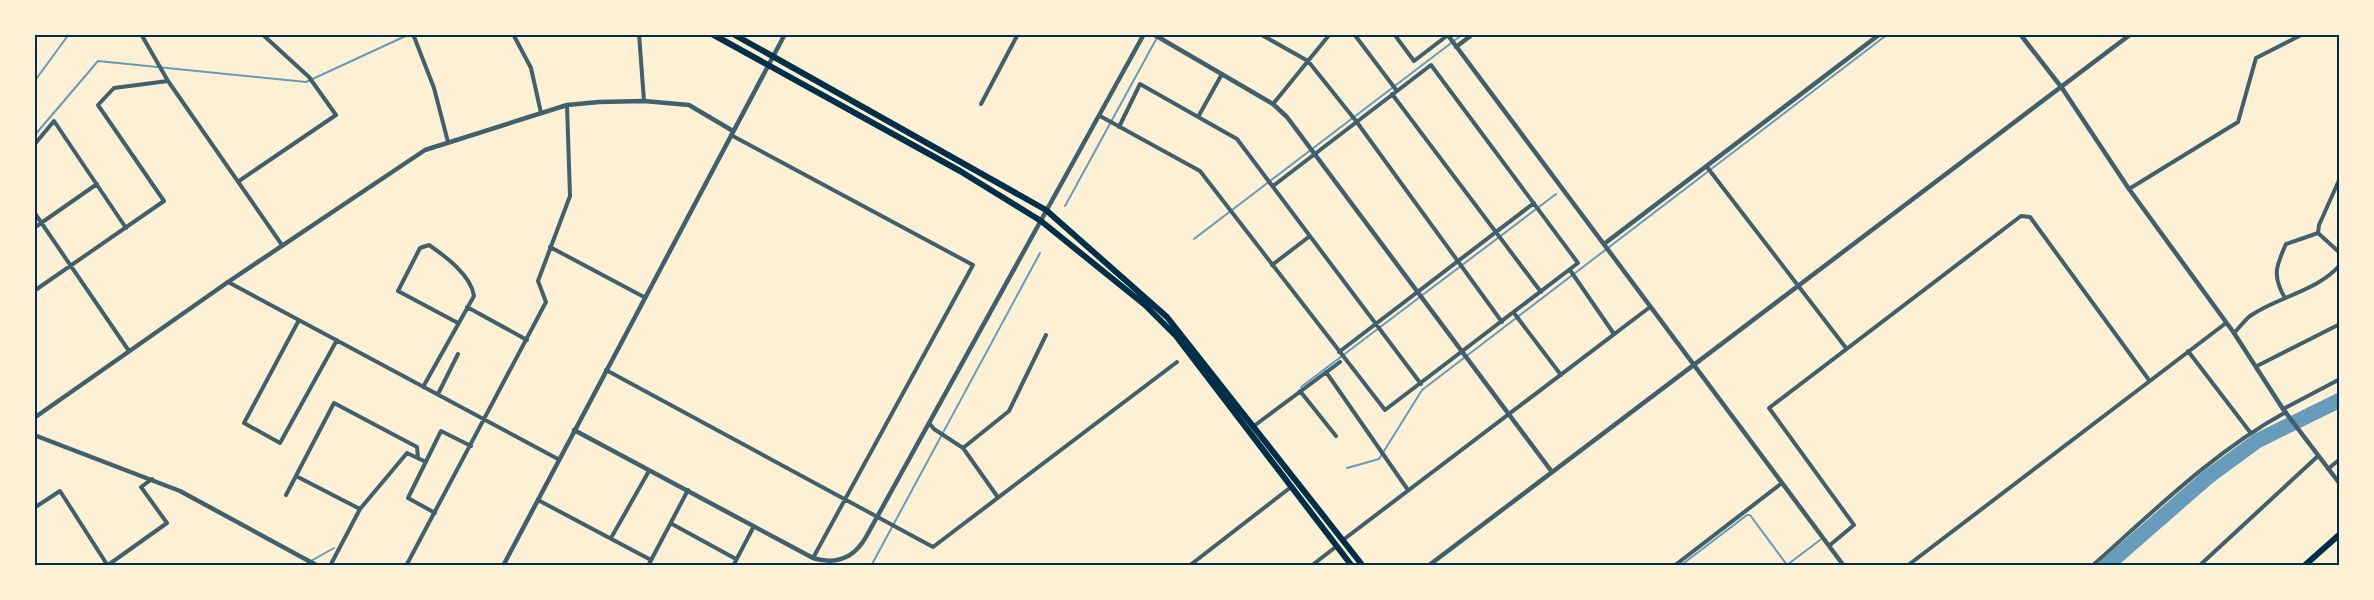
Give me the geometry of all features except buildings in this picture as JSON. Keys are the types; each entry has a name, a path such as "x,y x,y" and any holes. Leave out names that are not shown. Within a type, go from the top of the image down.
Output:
{"main road":[{"path":"712,34 960,171 1041,221 1145,305 1176,336 1352,566"},
{"path":"733,34 1046,210 1167,317 1363,566"},
{"path":"2304,566 2340,534"}],"street":[{"path":"141,34 168,81 282,245"},
{"path":"239,181 336,115 309,77 262,34"},
{"path":"413,34 434,88 448,142"},
{"path":"513,34 531,68 541,113"},
{"path":"639,34 644,101"},
{"path":"502,566 785,34"},
{"path":"981,104 1018,34"},
{"path":"574,430 813,558 825,562 836,561 855,553 1144,34"},
{"path":"1153,34 1273,104 1315,153 1552,472"},
{"path":"1260,34 1308,61 1356,122 1502,322"},
{"path":"1273,104 1330,34"},
{"path":"1354,34 1397,91"},
{"path":"1394,34 1414,61 1448,35 1844,566"},
{"path":"1456,47 1473,34"},
{"path":"1604,244 1880,34"},
{"path":"2020,34 2062,88 2129,189 2234,333 2300,432 2340,484"},
{"path":"1428,566 2131,34"},
{"path":"2129,189 2238,122 2256,58 2303,34"},
{"path":"1100,116 1200,171 1385,410 1578,263 1431,65 1273,186"},
{"path":"1198,117 1222,74"},
{"path":"34,291 164,201 98,105 114,88 168,81"},
{"path":"1119,127 1140,84 1237,139 1421,384"},
{"path":"1392,94 1541,292"},
{"path":"34,418 228,282 425,150 567,105 644,101 689,105 732,133 973,265 813,558"},
{"path":"406,566 546,302 538,281 570,196 567,105"},
{"path":"34,145 54,121 126,228"},
{"path":"1707,167 1846,348"},
{"path":"2318,233 2319,225 2340,178"},
{"path":"34,228 96,184"},
{"path":"1339,352 1534,203"},
{"path":"34,212 129,351"},
{"path":"1830,545 1854,525 1769,408 2021,216 2030,217 2149,380"},
{"path":"2318,233 2340,254"},
{"path":"2285,298 2277,284 2274,268 2286,244 2318,233"},
{"path":"1272,265 1310,236"},
{"path":"423,387 474,296 472,287 445,255 429,245 420,248 398,291 458,323"},
{"path":"550,247 644,297"},
{"path":"2234,333 2250,316 2313,286 2332,274 2340,265"},
{"path":"1569,270 1614,334"},
{"path":"228,282 558,459"},
{"path":"467,307 527,340"},
{"path":"1343,540 1650,307"},
{"path":"1514,313 1561,375"},
{"path":"299,320 244,423 280,443 337,340"},
{"path":"1907,566 2226,322"},
{"path":"2257,366 2340,324"},
{"path":"963,448 1009,411 1046,334"},
{"path":"2188,351 2250,432"},
{"path":"438,394 458,354"},
{"path":"605,370 933,547 1177,362"},
{"path":"1254,426 1340,362"},
{"path":"1326,372 1408,490"},
{"path":"2091,566 2213,460 2250,432 2340,379"},
{"path":"1300,391 1336,436"},
{"path":"286,495 334,403 417,447 418,458"},
{"path":"929,423 963,448 998,496"},
{"path":"435,513 408,498 441,431 471,446"},
{"path":"34,435 180,491 318,566"},
{"path":"330,566 360,509 407,453 426,462"},
{"path":"2199,566 2318,456"},
{"path":"2328,469 2340,459"},
{"path":"611,538 649,471"},
{"path":"296,476 360,509"},
{"path":"34,508 60,491 108,565 167,523 141,487 152,479"},
{"path":"1674,566 1782,483"},
{"path":"1189,566 1292,487"},
{"path":"648,566 688,490"},
{"path":"537,500 651,560"},
{"path":"672,524 736,559"},
{"path":"733,566 754,525"},
{"path":"1311,566 1337,546"},
{"path":"34,562 37,566"}],"waterway":[{"path":"34,82 69,34"},
{"path":"34,136 98,61 306,82 410,34"},
{"path":"1065,206 1159,34"},
{"path":"1194,239 1463,34"},
{"path":"1347,468 1379,459 1422,390 1888,34"},
{"path":"1301,387 1556,194"},
{"path":"871,566 1040,253"},
{"path":"2106,566 2208,477 2257,441 2340,400"},
{"path":"1680,566 1747,515 1750,515 1787,565 1820,540"},
{"path":"302,566 334,548"}]}
